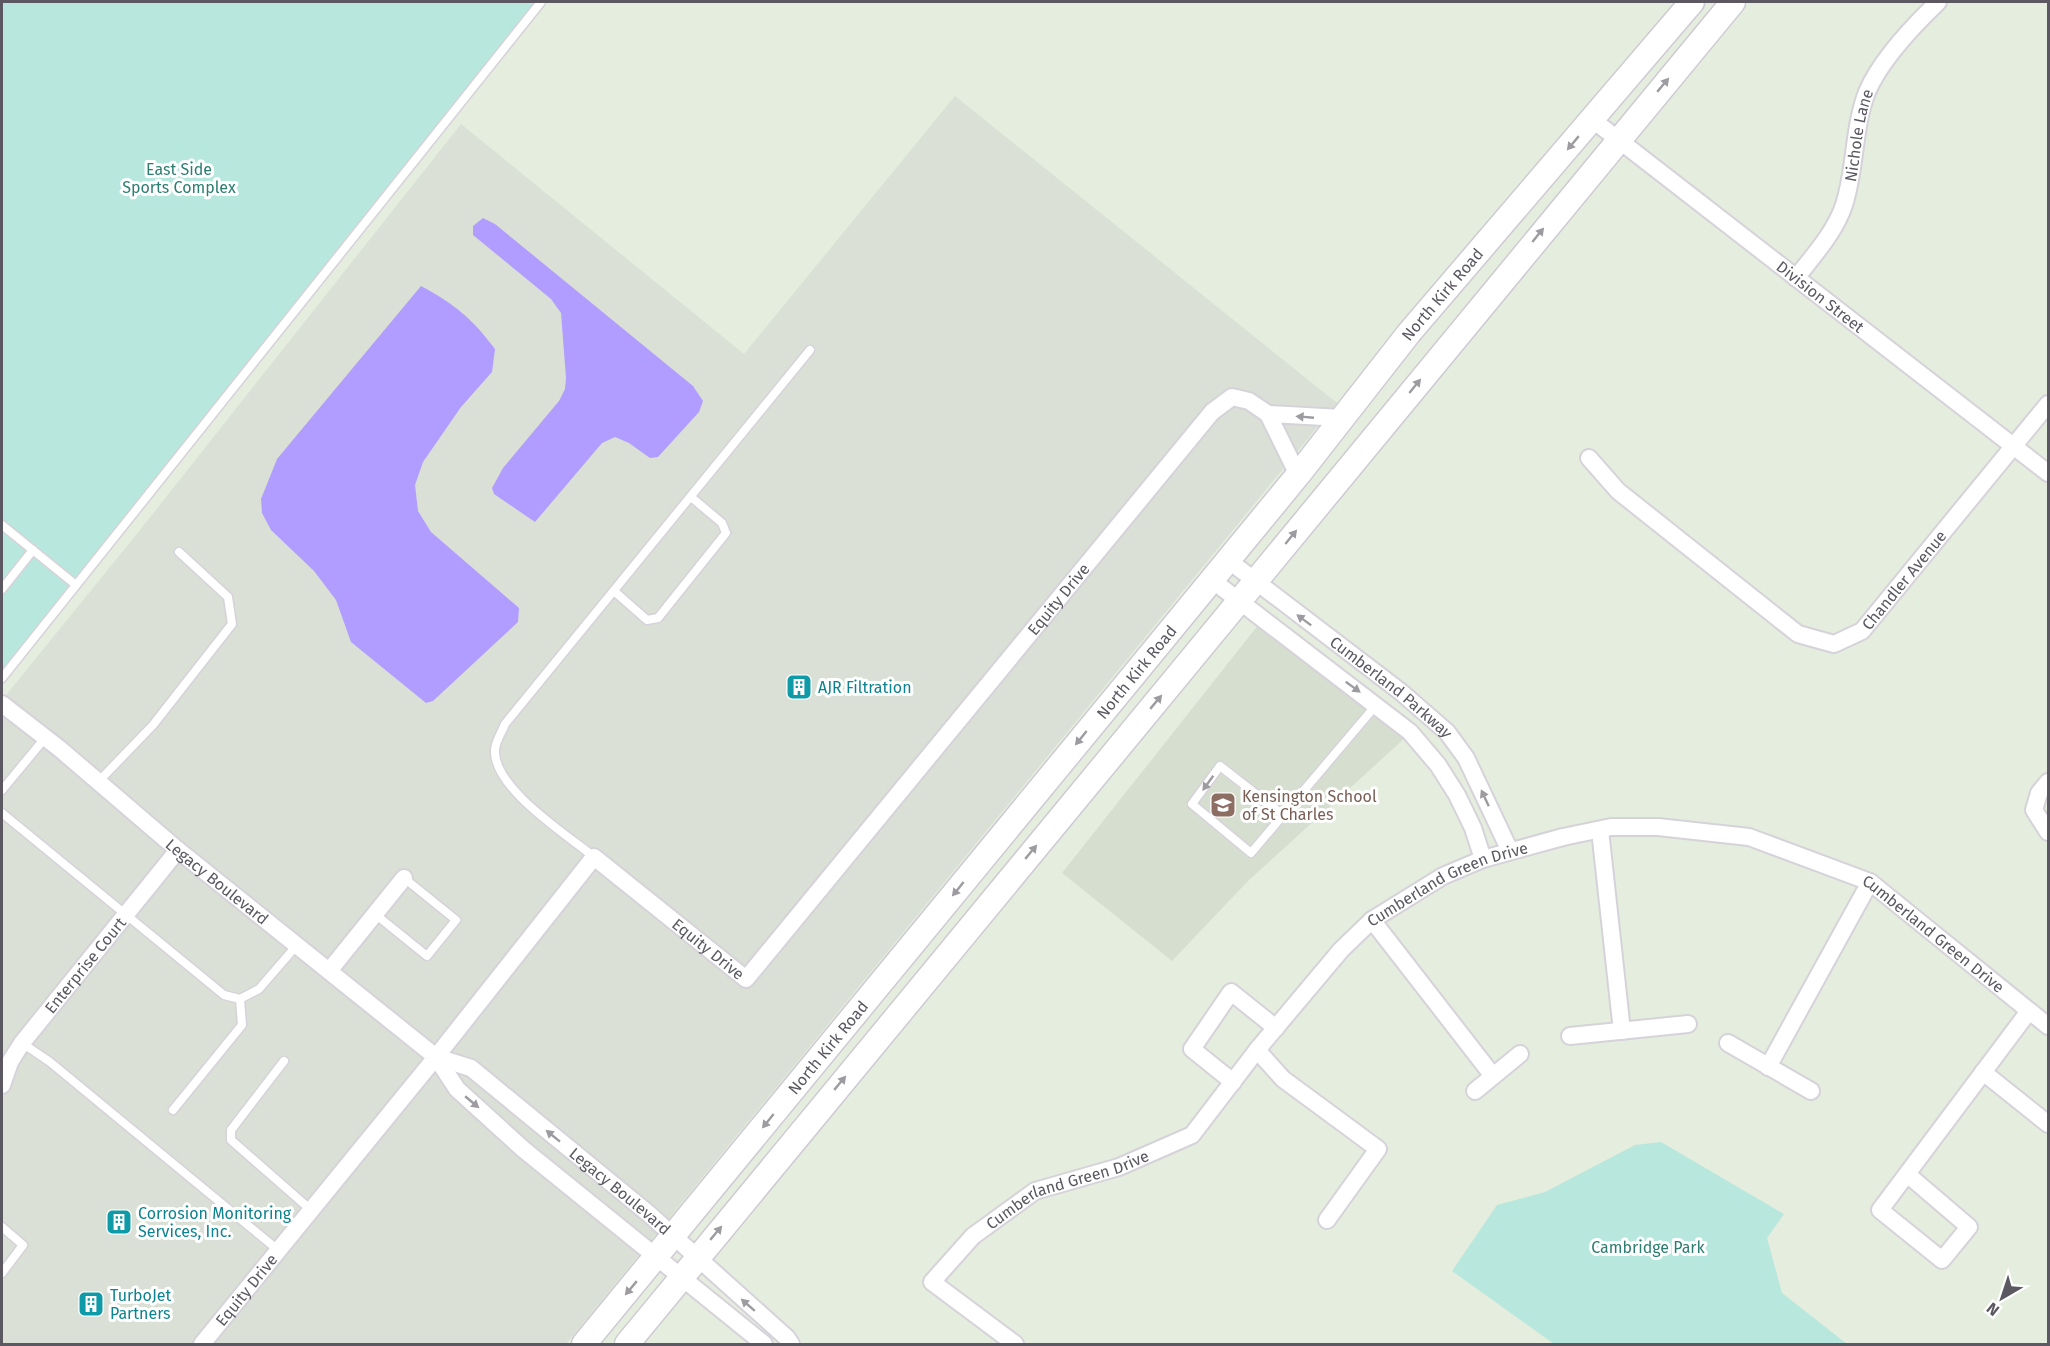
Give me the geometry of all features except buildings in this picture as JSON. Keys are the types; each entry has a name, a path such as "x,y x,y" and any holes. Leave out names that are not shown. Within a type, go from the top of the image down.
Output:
{"main road":[{"name":"North Kirk Road","path":"584,1344 1298,475 1409,333 1692,2"},
{"name":"North Kirk Road","path":"627,1344 679,1278 1733,2"}],"street":[{"name":"Nichole Lane","path":"1796,278 1834,228 1844,206 1860,115 1868,90 1883,65 1938,2"},
{"name":"Division Street","path":"1593,120 2049,473"},
{"name":"Equity Drive","path":"202,1344 594,857 746,979 1212,412 1232,398 1249,401 1268,414 1342,418"},
{"name":"Chandler Avenue","path":"1589,458 1618,491 1798,634 1834,644 1862,631 2049,404"},
{"path":"1268,414 1298,475"},
{"name":"Cumberland Parkway","path":"1228,560 1401,692 1447,732 1467,758 1510,851"},
{"name":"Cumberland Parkway","path":"1212,579 1377,704 1410,732 1438,765 1473,828 1483,859"},
{"name":"Legacy Boulevard","path":"2,704 178,850 436,1056 457,1089 523,1149 679,1278 764,1344"},
{"path":"2049,782 2039,793 2034,810 2049,832"},
{"name":"Cumberland Green Drive","path":"1015,1344 932,1282 973,1236 1035,1191 1119,1167 1192,1135 1257,1050 1341,950 1372,920 1443,876 1483,859 1600,830 1658,827 1749,837 1870,882 2049,1026"},
{"path":"1600,830 1622,1031"},
{"name":"Enterprise Court","path":"2,1085 10,1062 22,1043 178,850"},
{"path":"329,971 404,878"},
{"path":"1768,1067 1870,882"},
{"path":"1372,920 1493,1076"},
{"path":"1233,1082 1192,1050 1231,992 1276,1028"},
{"path":"1907,1174 1968,1227 1942,1260 1880,1210 2029,1011"},
{"path":"1570,1036 1688,1024"},
{"path":"1728,1043 1811,1091"},
{"path":"1257,1050 1283,1079 1378,1149 1326,1220"},
{"path":"1475,1091 1520,1053"},
{"name":"Legacy Boulevard","path":"436,1056 471,1068 673,1237 791,1344"},
{"path":"1983,1072 2049,1124"}],"lane":[{"path":"2,678 541,2"},
{"path":"594,857 513,790 498,769 495,749 505,724 810,350"},
{"path":"614,591 646,620 658,618 726,533 722,523 690,497"},
{"path":"2,525 76,585"},
{"path":"2,590 33,550"},
{"path":"98,782 153,725 232,624 228,597 179,552"},
{"path":"1283,815 1220,766 1192,804 1251,853 1377,704"},
{"path":"2,790 45,738"},
{"path":"2,813 224,995 240,999 259,989 297,945"},
{"path":"375,914 427,956 456,920 404,878"},
{"path":"173,1110 242,1024 240,999"},
{"path":"22,1043 50,1062 278,1250"},
{"path":"284,1061 231,1130 231,1140 311,1210"},
{"path":"2,1227 23,1245 2,1273"}],"shaded area":[{"path":"955,96 1337,403 566,1344 2,1344 2,700 140,530 461,124 744,354"},
{"path":"483,218 495,224 693,386 703,401 699,412 658,457 650,458 629,443 615,437 602,443 535,522 494,494 492,488 503,468 559,401 565,389 561,313 551,299 473,235 473,226"},
{"path":"421,286 462,313 495,349 492,372 461,407 423,462 415,485 418,511 431,532 519,608 518,622 433,701 426,703 351,642 336,600 314,571 271,530 262,513 261,499 277,459"},
{"name":"Kensington School of St Charles","path":"1259,624 1405,738 1247,882 1172,961 1062,873"}],"green space":[{"name":"East Side Sports Complex","path":"2,2 547,2 2,685"},
{"name":"Cambridge Park","path":"1661,1142 1784,1214 1767,1238 1782,1293 1847,1344 1554,1344 1452,1271 1497,1205 1545,1192 1635,1145"}],"place":[{"name":"AJR Filtration","path":"799,687"},
{"name":"Kensington School of St Charles","path":"1223,805"},
{"name":"Corrosion Monitoring Services, Inc.","path":"119,1222"},
{"name":"TurboJet Partners","path":"91,1304"}]}
